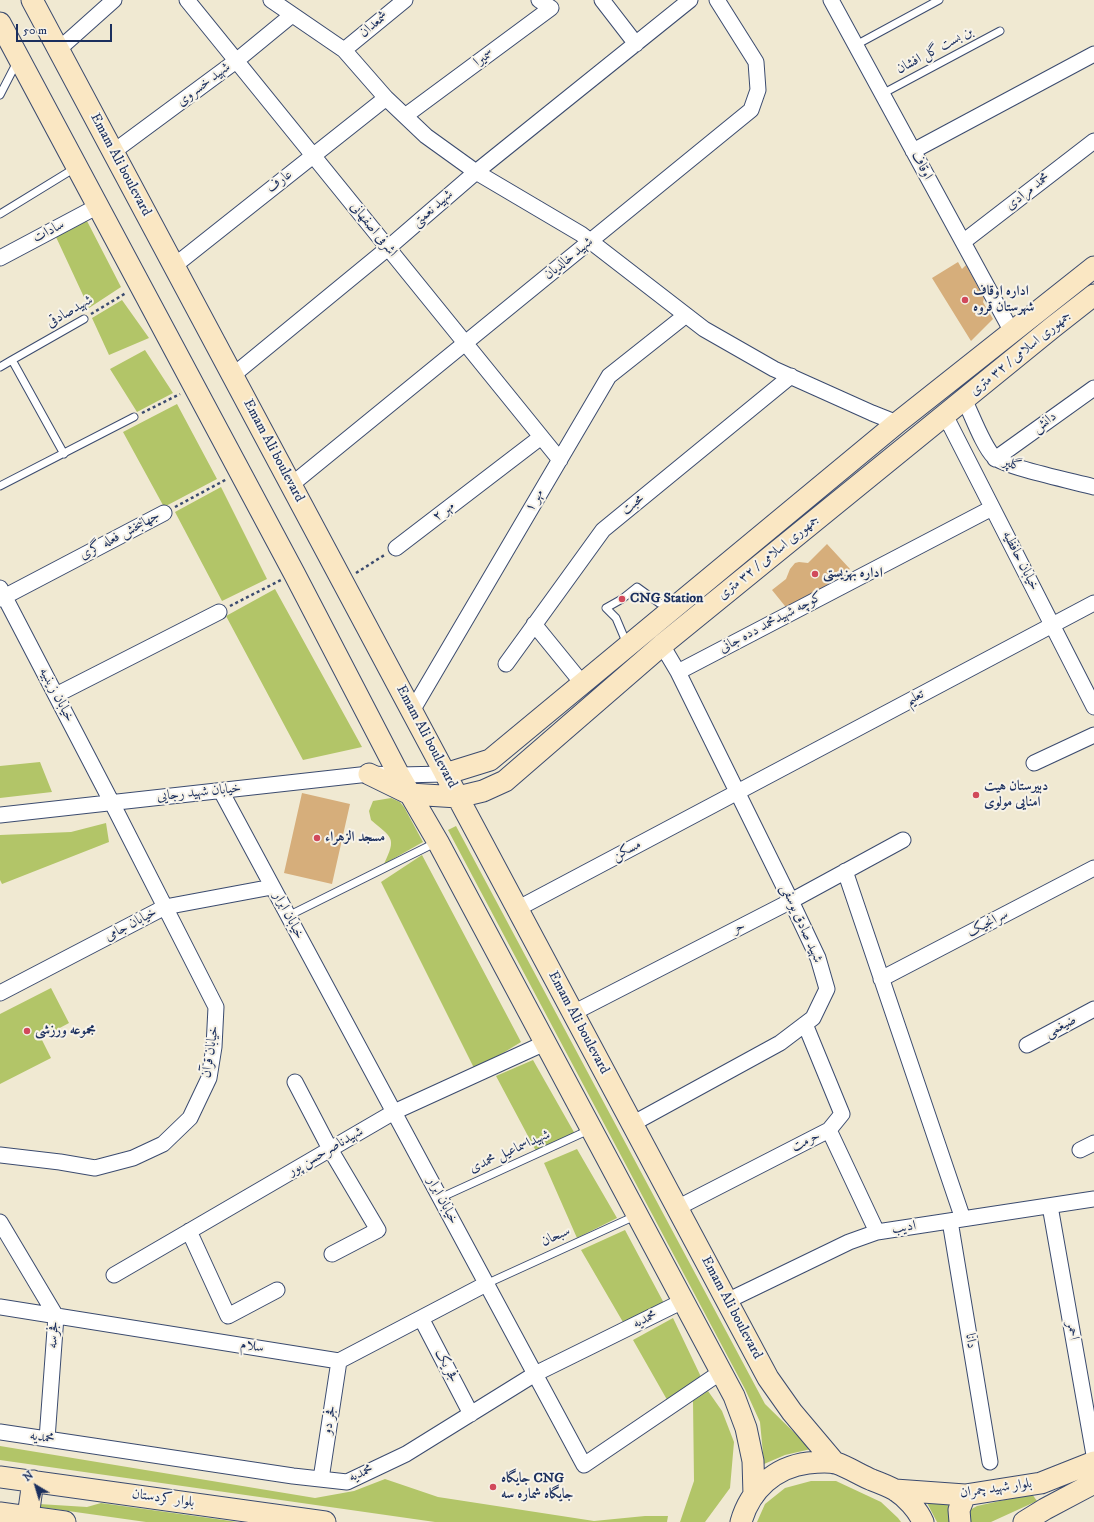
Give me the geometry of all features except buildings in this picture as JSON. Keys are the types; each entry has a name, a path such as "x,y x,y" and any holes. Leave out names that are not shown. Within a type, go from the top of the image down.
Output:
{"main road":[{"name":"Emam Ali boulevard","path":"32,0 768,1378 792,1412 835,1463"},
{"path":"0,23 294,573 399,775 438,842 734,1396 746,1428 753,1461 742,1512"},
{"name":"جمهوری اسلامی / ۳۲ متری","path":"445,774 490,760 897,423 1094,267"},
{"name":"جمهوری اسلامی / ۳۲ متری","path":"369,774 410,794 458,797 482,791 505,781 662,645 1094,295"},
{"path":"742,1512 766,1481 781,1470 805,1463 817,1462 835,1463 895,1490 910,1503 923,1522"},
{"name":"بلوار شهید چمران","path":"895,1490 965,1495 1041,1483 1094,1462"},
{"name":"بلوار کردستان","path":"0,1476 325,1522"},
{"path":"28,1517 33,1481"},
{"name":"بلوار شهید چمران","path":"1024,1522 1094,1483"},
{"path":"960,1522 959,1510 965,1495"},
{"path":"0,1513 65,1522"}],"street":[{"path":"58,50 114,0"},
{"name":"اشرفی اصفهانی","path":"187,0 560,460"},
{"path":"271,0 344,50 386,98 426,136 476,172 581,234 704,329 774,369 872,414 897,423"},
{"name":"شمعدان","path":"344,50 405,0"},
{"name":"سمیرا","path":"405,116 551,8 539,0"},
{"path":"602,0 636,44"},
{"name":"شهید نعمتی","path":"232,376 388,248 476,172 690,0"},
{"name":"شهید خالدیان","path":"291,485 751,110 758,90 756,62 717,0"},
{"name":"اوقاف","path":"831,0 1012,332"},
{"name":"شهید خسروی","path":"113,152 236,61 292,15"},
{"path":"914,152 1094,54"},
{"name":"عارف","path":"174,266 386,98"},
{"name":"محمد مرادی","path":"963,242 1094,141"},
{"name":"سادات","path":"0,258 98,206"},
{"path":"1040,310 1053,327"},
{"name":"مهر ۱","path":"412,711 609,376 686,315"},
{"name":"محبت","path":"506,664 603,530 791,376"},
{"name":"دانش","path":"995,459 1094,388"},
{"name":"گلپر","path":"964,399 989,451 995,459 1011,466 1091,483"},
{"name":"خیابان حافظیه","path":"945,415 1094,707"},
{"name":"مهر ۲","path":"396,548 541,437"},
{"name":"کوچه شهیدمحمد دده جانی","path":"678,672 992,508"},
{"name":"جهانبخش فعله گری","path":"2,595 164,513"},
{"name":"خیابان زینبیه","path":"2,595 112,802"},
{"name":"تعلیم","path":"736,793 1094,604"},
{"path":"56,695 219,612"},
{"path":"534,624 582,683"},
{"name":"شهید صادق یوسفی","path":"632,1124 780,1044 813,1018 827,989 818,958 791,901 736,793 678,672 662,645"},
{"path":"1034,763 1094,735"},
{"name":"خیابان شهید رجایی","path":"2,810 112,802 369,774 445,774"},
{"name":"خیابان ابرار","path":"221,790 584,1465 721,1372"},
{"name":"مسکن","path":"517,908 736,793"},
{"name":"خیابان قرآن","path":"0,1155 95,1168 133,1158 162,1144 190,1118 209,1078 214,1047 216,1007 112,802"},
{"name":"حر","path":"573,1013 791,901 903,840"},
{"name":"سرانجیک","path":"882,979 1094,868"},
{"name":"دانا","path":"845,871 882,979 956,1220 990,1462"},
{"name":"خیابان جامی","path":"0,993 165,906 272,887"},
{"name":"ضیغمی","path":"1027,1045 1094,1009"},
{"name":"حرمت","path":"677,1208 829,1130 842,1114 805,1024"},
{"name":"شهیدناصرحسن پور","path":"114,1275 394,1112 545,1043"},
{"path":"295,1082 330,1149 378,1230 332,1254"},
{"path":"829,1130 877,1232"},
{"path":"1080,1150 1094,1143"},
{"name":"ادیب","path":"727,1301 849,1242 877,1232 1094,1199"},
{"name":"احمر","path":"1050,1206 1094,1455"},
{"name":"فجرسه","path":"0,1222 56,1316 47,1439"},
{"path":"189,1231 228,1316 278,1290"},
{"path":"339,1361 486,1284"},
{"name":"محمدیه","path":"0,1432 321,1480 347,1482 406,1454 535,1374 683,1301"},
{"name":"سلام","path":"0,1308 339,1361"},
{"name":"فجر یک","path":"421,1318 471,1414"},
{"name":"فجر دو","path":"321,1480 339,1361"}],"lane":[{"path":"856,45 939,0"},
{"name":"بن بست گل افشان","path":"882,94 1000,31"},
{"path":"0,95 19,58"},
{"path":"0,214 77,167"},
{"name":"شهیدصادقی","path":"0,367 84,319"},
{"path":"12,360 64,454"},
{"path":"0,486 134,417"},
{"path":"628,645 616,618 606,608 637,587 658,603 676,605"},
{"path":"288,916 438,842"},
{"name":"شهیداسماعیل محمدی","path":"440,1198 592,1129"},
{"name":"سبحان","path":"486,1284 637,1215"}],"path":[{"name":"شهیدصادقی","path":"84,319 140,285"},
{"path":"134,417 194,386"},
{"name":"جهانبخش فعله گری","path":"164,513 240,472"},
{"path":"342,581 396,548"},
{"path":"219,612 294,573"}],"green space":[{"path":"87,221 121,287 89,308 56,237"},
{"path":"122,300 149,338 109,355 92,318"},
{"path":"145,350 173,393 137,412 110,369"},
{"path":"177,404 217,479 164,507 123,432"},
{"path":"221,487 267,579 222,601 175,512"},
{"path":"275,589 362,747 303,760 226,616"},
{"path":"40,762 52,792 0,798 0,766"},
{"path":"391,798 400,802 404,807 423,842 384,864 390,848 390,839 384,831 371,820 369,811 373,801"},
{"path":"106,823 109,842 2,884 0,880 0,835 71,832"},
{"path":"456,826 765,1404 811,1449 785,1455 764,1464 760,1422 745,1389 448,830"},
{"path":"422,855 521,1042 475,1070 381,882"},
{"name":"مجموعه ورزشی","path":"51,988 69,1023 41,1038 51,1058 0,1084 0,1014"},
{"path":"533,1060 575,1134 536,1151 496,1076"},
{"path":"577,1149 617,1218 577,1238 544,1163"},
{"path":"625,1230 666,1307 627,1329 581,1250"},
{"path":"673,1318 702,1379 670,1405 633,1340"},
{"path":"708,1391 722,1411 734,1442 730,1488 705,1522 680,1522 694,1481 693,1401"},
{"path":"0,1446 315,1498 354,1491 385,1479 438,1497 594,1521 645,1516 668,1516 667,1522 435,1522 0,1460"},
{"path":"811,1481 836,1481 881,1502 901,1522 757,1522 765,1504 785,1488"},
{"path":"1032,1494 1037,1501 991,1522 968,1522 968,1511 977,1506"},
{"path":"926,1501 954,1503 951,1522 937,1522"},
{"path":"101,1503 238,1522 146,1522 40,1507 39,1504 87,1507"}],"place":[{"name":"اداره اوقاف شهرستان قروه","path":"965,300"},
{"name":"اداره بهزیستی","path":"815,574"},
{"name":"CNG Station","path":"622,599"},
{"name":"دبیرستان هیت امنایی مولوی","path":"976,795"},
{"name":"مسجد الزهراء","path":"317,838"},
{"name":"مجموعه ورزشی","path":"27,1031"},
{"name":"جایگاه CNG جایگاه شماره سه","path":"493,1487"}]}
